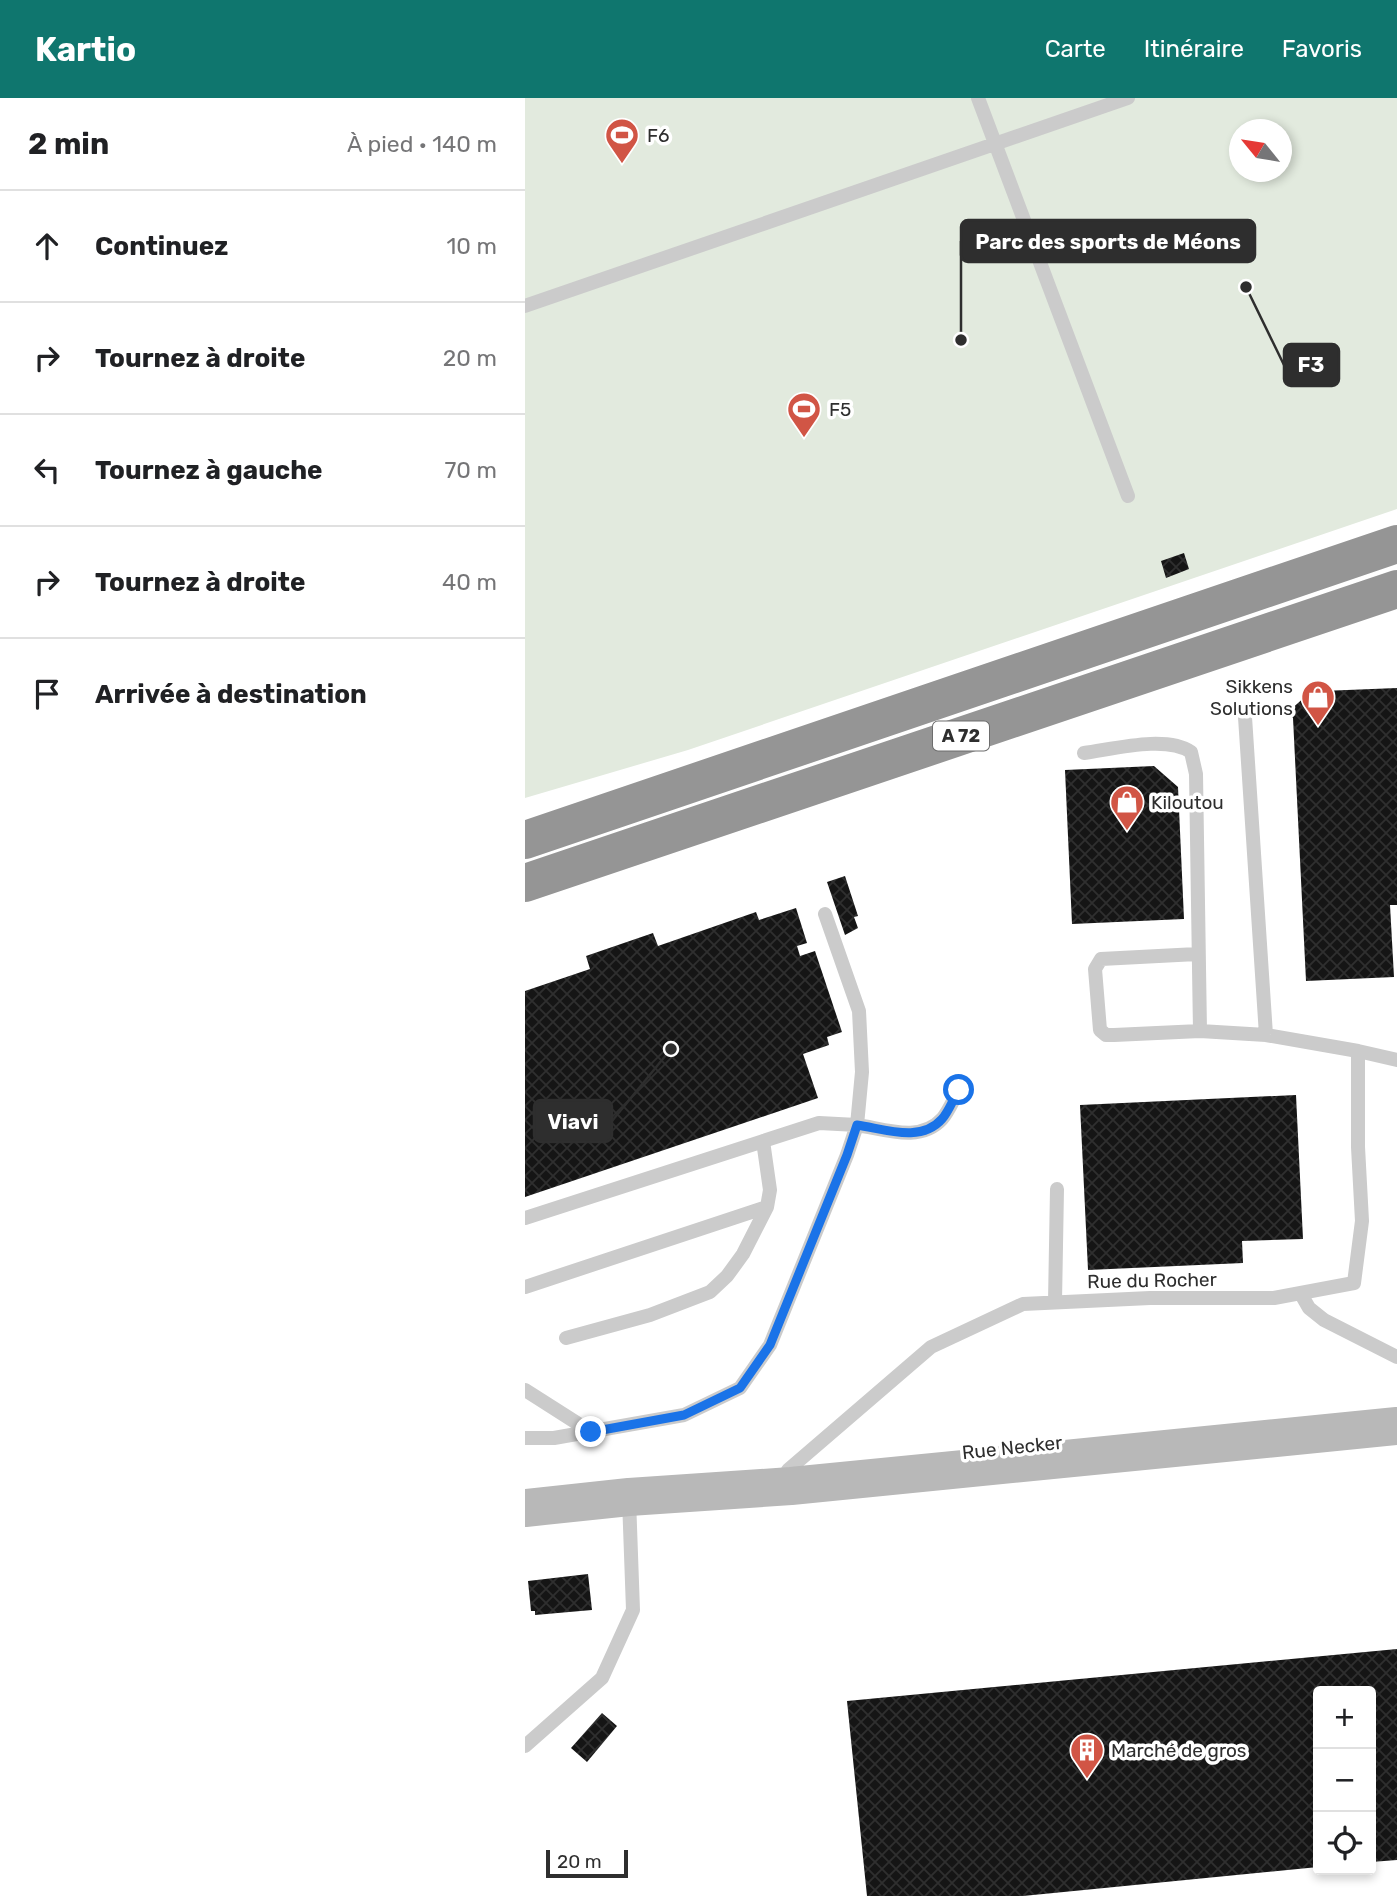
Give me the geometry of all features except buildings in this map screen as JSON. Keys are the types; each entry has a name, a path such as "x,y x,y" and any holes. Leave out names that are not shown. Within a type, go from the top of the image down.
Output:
{"highway":[{"name":"A 72","path":"525,840 1397,544"},
{"name":"A 72","path":"525,883 1397,589"}],"main road":[{"name":"Rue Necker","path":"525,1508 1397,1409"},
{"name":"Rue Necker","path":"790,1478 1397,1426"}],"lane":[{"path":"978,98 1128,496"},
{"path":"525,306 1128,98"},
{"path":"1245,717 1266,1035"},
{"path":"1084,753 1154,744 1180,745 1191,752 1196,774 1200,1031"},
{"path":"525,1438 554,1438 684,1415 740,1388 770,1345 857,1125 862,1072 859,1011 825,914"},
{"path":"1197,954 1101,960 1095,969 1100,1030 1106,1035 1200,1031 1266,1035 1397,1060"},
{"name":"Rue du Rocher","path":"790,1478 931,1347 1023,1304 1150,1298 1274,1298 1354,1283 1362,1221 1358,1147 1358,1051"},
{"path":"525,1218 819,1123 857,1125 920,1134 931,1129 943,1118 959,1090"},
{"path":"566,1338 650,1315 710,1292 727,1276 743,1254 767,1207 770,1190 763,1141"},
{"path":"1055,1302 1056,1189"},
{"path":"525,1287 767,1207"},
{"path":"1301,1293 1309,1308 1324,1320 1397,1357"},
{"path":"525,1390 591,1432"},
{"path":"525,1746 602,1678 633,1610 629,1497"}],"shaded area":[{"path":"525,98 1397,98 1397,509 688,750 525,798"}],"place":[{"name":"F6","path":"622,165"},
{"name":"F3","path":"1246,287"},
{"name":"Parc des sports de Méons","path":"961,340"},
{"name":"F5","path":"804,439"},
{"name":"Sikkens Solutions","path":"1318,727"},
{"name":"Kiloutou","path":"1127,832"},
{"name":"Viavi","path":"671,1049"},
{"name":"Marché de gros","path":"1087,1780"}],"route":[{"path":"591,1432 684,1415 740,1388 770,1345 857,1125 920,1134 931,1129 943,1118 959,1090"}]}
